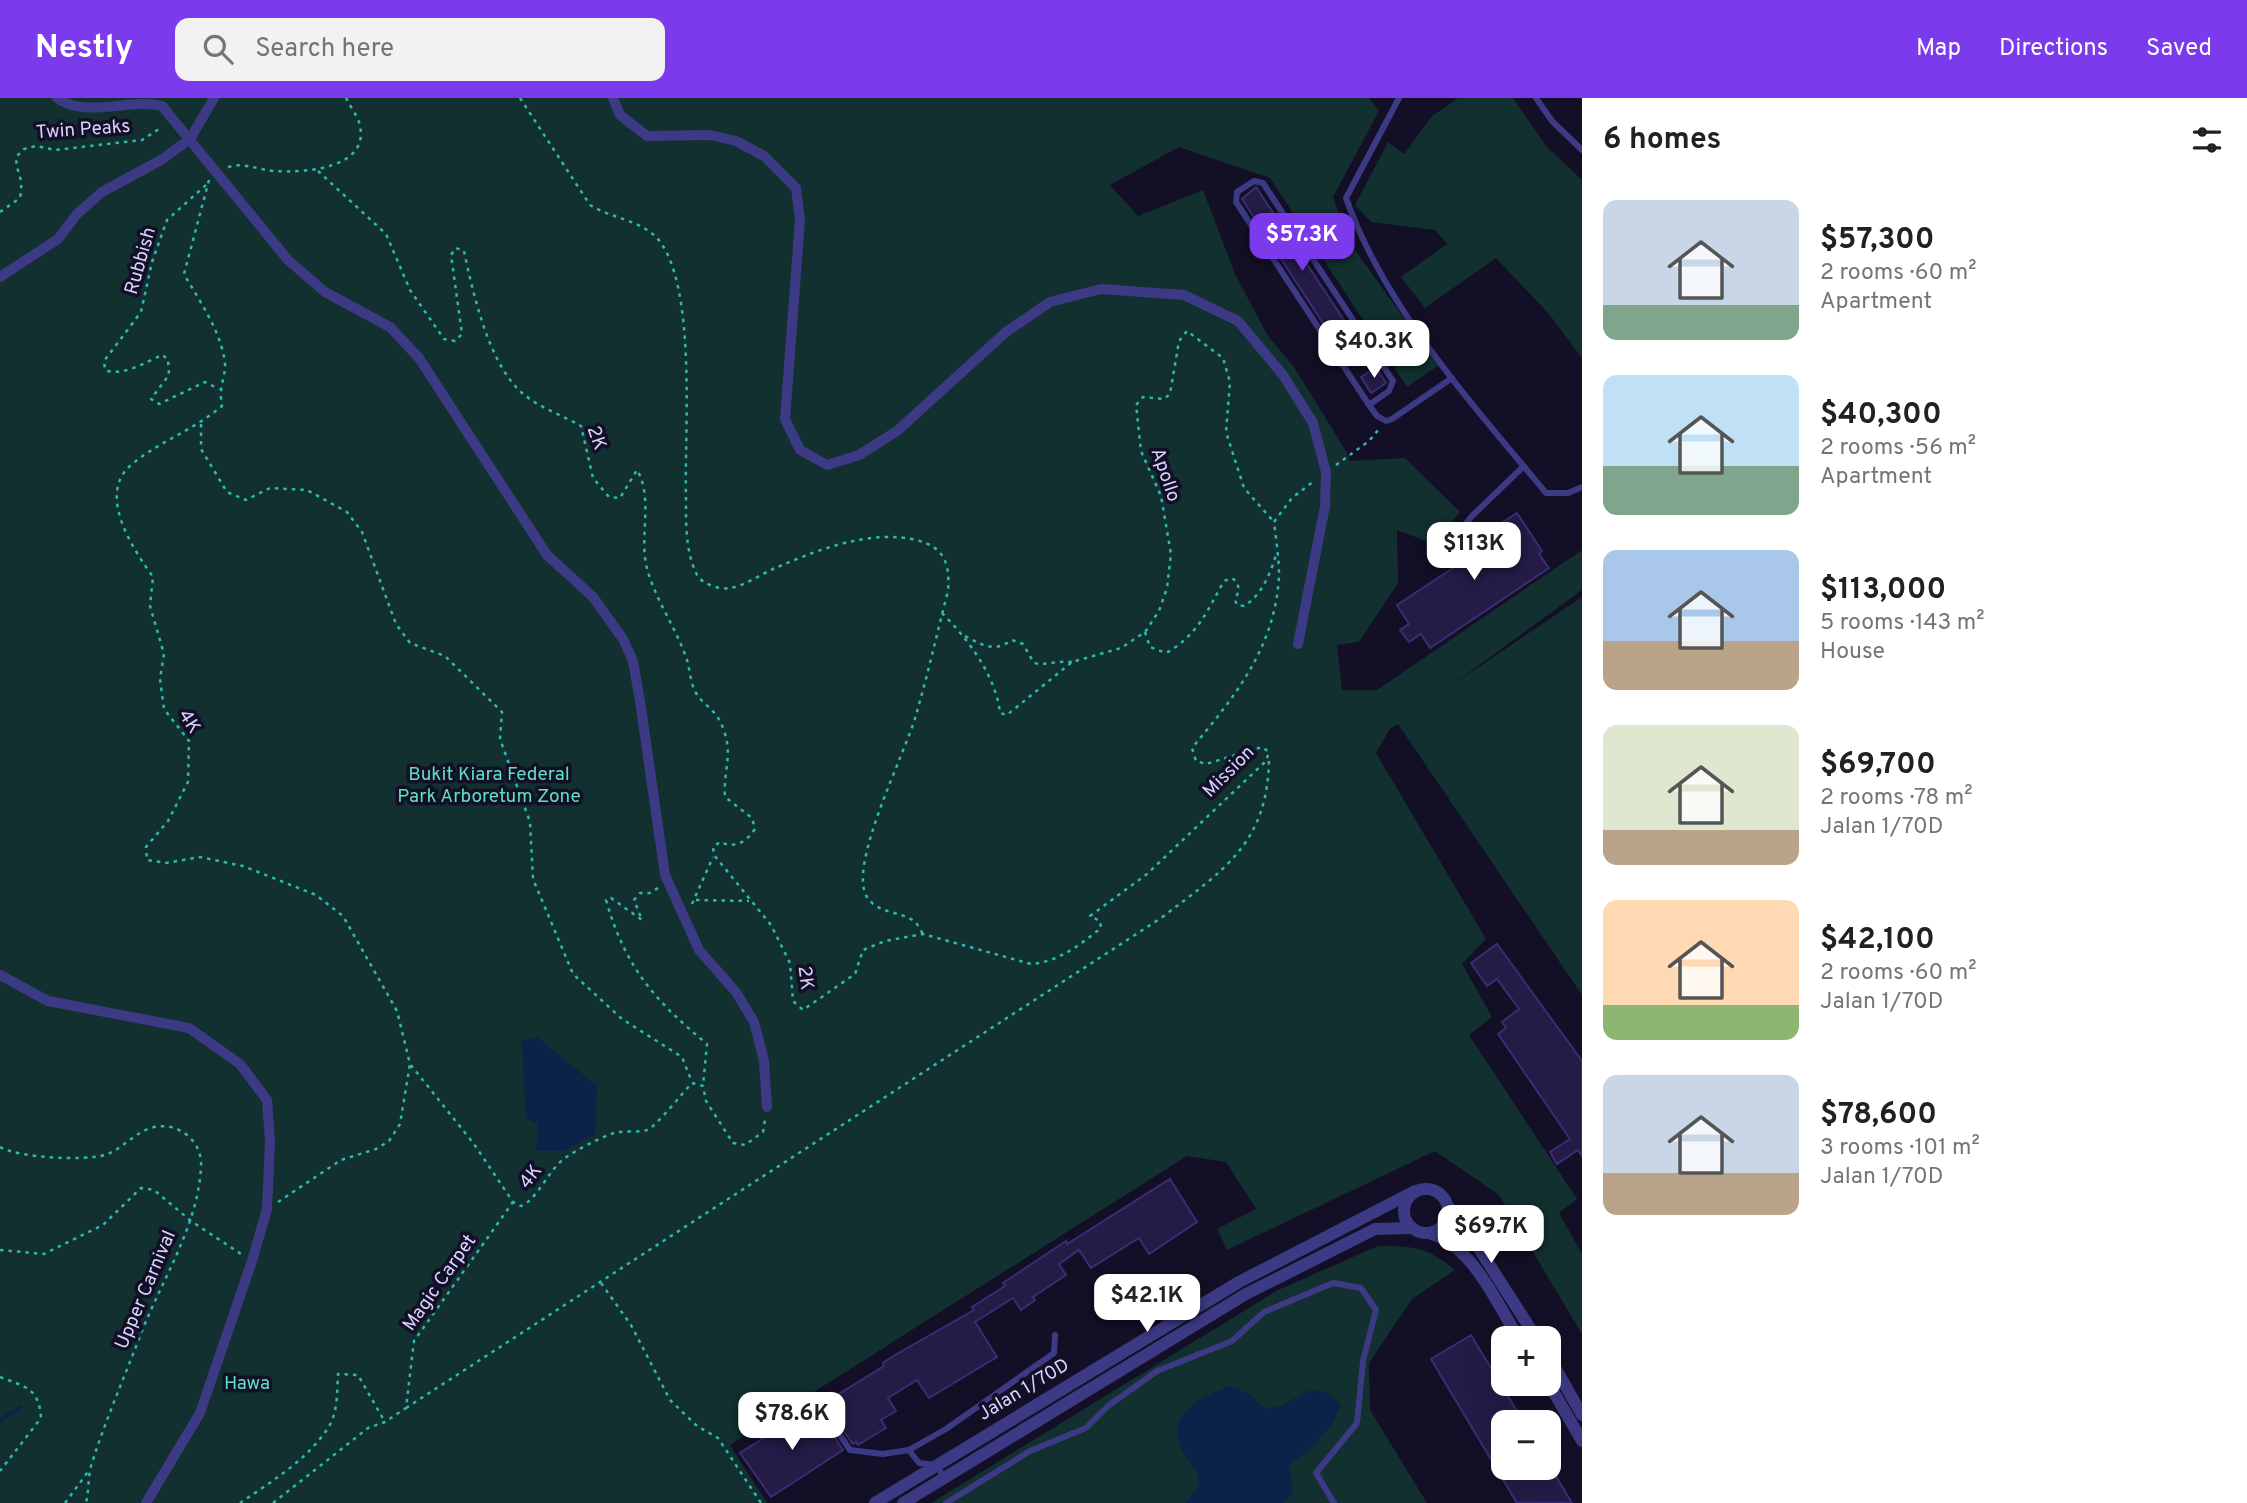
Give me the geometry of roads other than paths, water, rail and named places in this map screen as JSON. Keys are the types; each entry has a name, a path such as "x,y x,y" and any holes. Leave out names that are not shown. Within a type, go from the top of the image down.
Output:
{"street":[{"path":"57,98 85,106 135,98 150,99 162,106 288,260 325,292 390,327 419,358 547,555 593,597 623,639 632,661 640,701 665,875 699,950 736,992 754,1022 764,1061 767,1107"},
{"path":"0,277 58,239 77,214 102,192 161,160 190,139 214,98"},
{"path":"612,98 620,114 647,136 710,135 736,141 764,156 796,188 800,220 785,419 800,450 827,465 859,454 897,431 1006,332 1050,302 1101,289 1184,295 1238,321 1283,375 1313,424 1326,472 1325,506 1298,644"},
{"path":"0,975 48,1001 189,1028 240,1064 267,1100 270,1142 267,1209 252,1261 200,1413 146,1503"},
{"path":"1511,1326 1466,1257 1453,1244 1411,1228 1403,1212 1405,1203 1415,1191 1422,1189 1437,1192 1462,1222 1529,1326"},
{"name":"Jalan 1/70D","path":"875,1503 1240,1282 1415,1191"},
{"path":"1429,1233 1444,1223 1447,1205"},
{"name":"Jalan 1/70D","path":"902,1503 1246,1294 1375,1229 1411,1228"},
{"path":"1561,1378 1582,1415"},
{"path":"1556,1396 1582,1441"}],"lane":[{"path":"1399,98 1352,181 1346,198 1361,239 1452,378 1546,493 1568,493 1582,487"},
{"path":"1536,98 1552,121 1582,150"},
{"path":"1369,405 1390,391 1393,381 1263,183 1254,181 1237,192 1236,202 1369,405 1377,416 1386,421 1452,378"},
{"path":"1455,560 1450,551 1458,533 1524,466"},
{"path":"946,1503 1030,1451 1086,1428 1108,1406 1157,1371 1232,1341 1264,1312 1333,1283 1361,1288 1376,1310 1363,1361 1357,1423 1316,1473 1334,1503"},
{"path":"822,1408 850,1450 883,1454 909,1450 946,1429 1054,1353 1055,1335"},
{"path":"909,1450 919,1463 936,1465 944,1477"}],"water":[{"path":"537,1037 597,1086 595,1134 564,1151 536,1151 538,1124 526,1119 522,1041"},
{"path":"1229,1386 1249,1394 1266,1409 1312,1390 1329,1395 1341,1405 1320,1439 1289,1464 1293,1494 1283,1503 1185,1503 1199,1487 1199,1479 1181,1448 1177,1435 1178,1425 1182,1415 1198,1401"}],"waterway":[{"path":"0,1421 21,1407"}],"park label":[{"name":"Bukit Kiara Federal Park Arboretum Zone","path":"489,786"},
{"name":"Hawa","path":"247,1384"}]}
